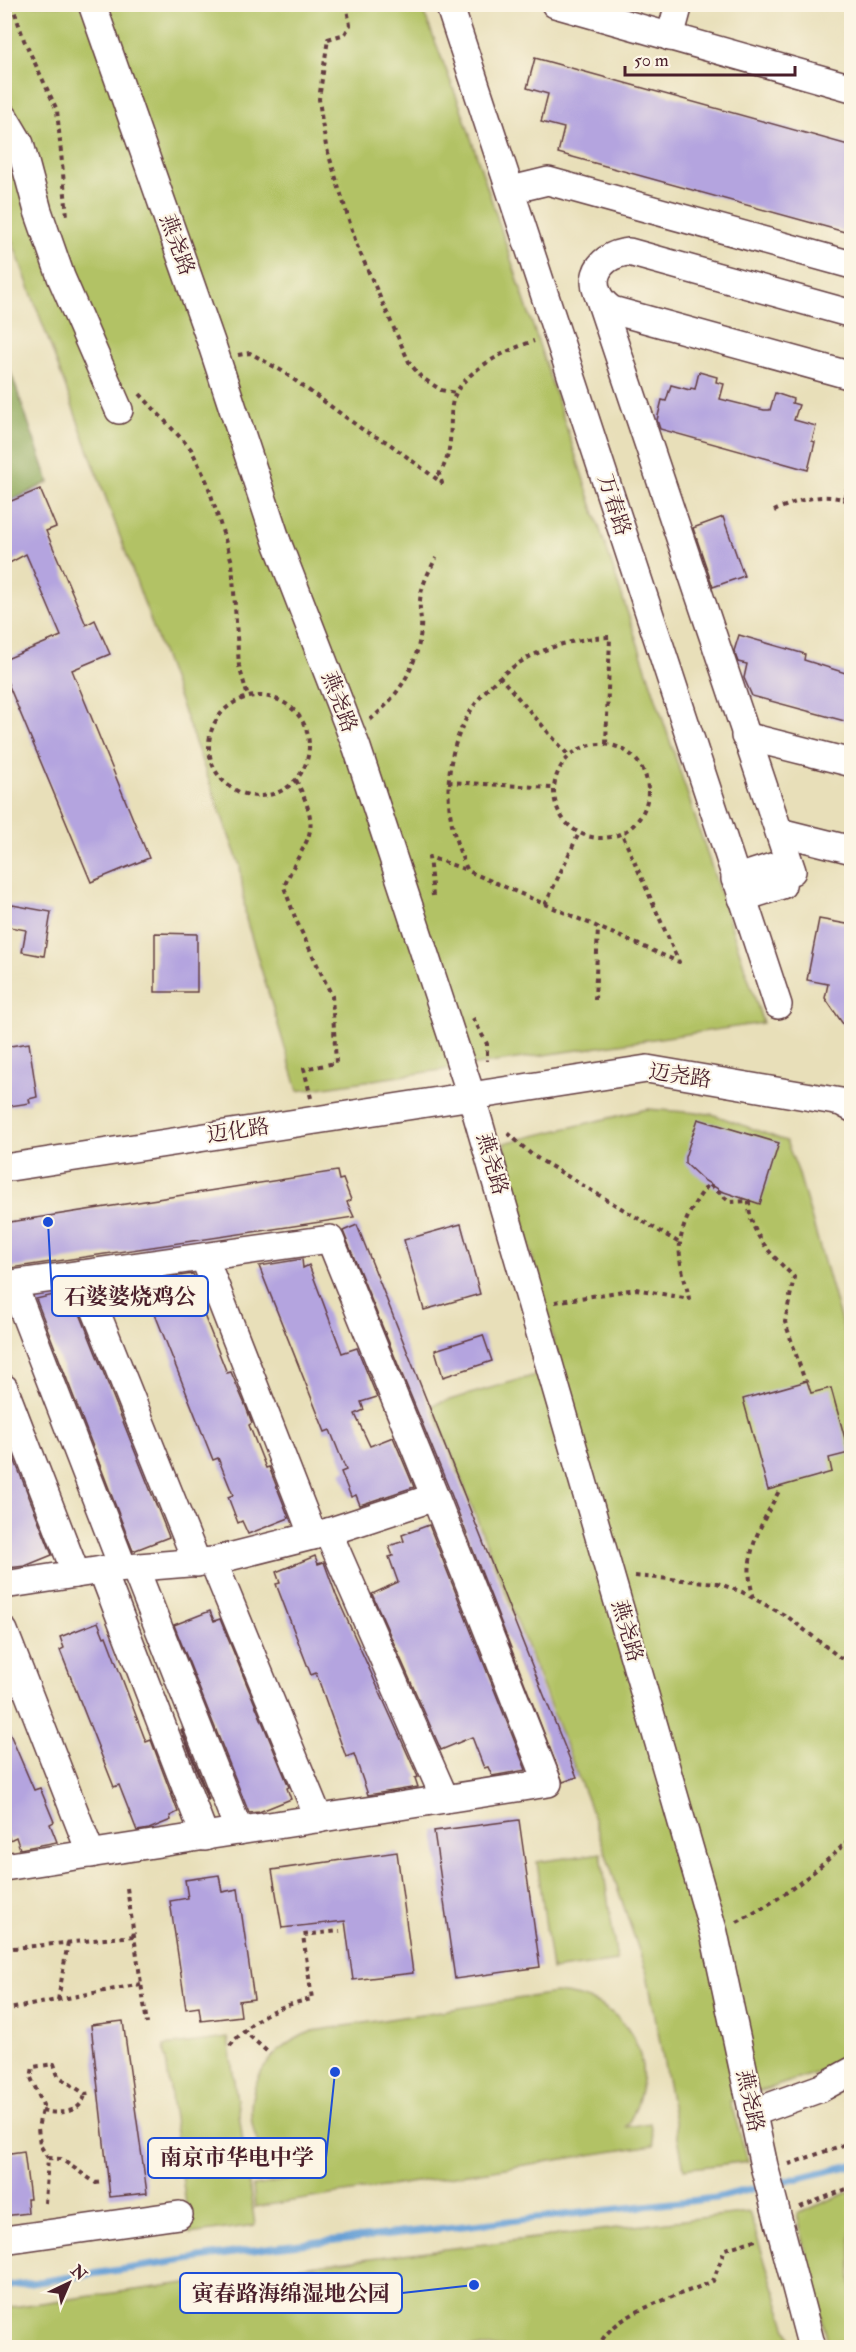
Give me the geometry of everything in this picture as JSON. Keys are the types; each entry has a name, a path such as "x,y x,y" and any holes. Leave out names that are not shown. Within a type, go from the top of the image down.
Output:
{"street":[{"name":"燕尧路","path":"92,4 217,359 277,542 349,728 483,1093 483,1135 714,1933 752,2113 775,2161 780,2232 812,2348"},
{"name":"万春路","path":"449,4 778,1005"},
{"path":"555,4 852,88"},
{"path":"670,37 679,4"},
{"path":"4,117 21,144 38,211 61,277 119,410"},
{"path":"511,190 548,181 852,265"},
{"path":"739,888 775,866 784,873 792,871 596,289 598,270 610,256 628,252 852,314"},
{"path":"599,297 612,310 852,376"},
{"path":"745,736 852,764"},
{"path":"780,832 852,850"},
{"name":"迈尧路","path":"483,1093 647,1069 841,1102 852,1108"},
{"name":"迈化路","path":"4,1168 483,1093"},
{"path":"4,1868 548,1783 330,1239 9,1285 205,1836"},
{"path":"204,1257 320,1534 446,1799"},
{"path":"81,1274 319,1819"},
{"path":"4,1388 109,1570 239,1831"},
{"path":"4,1585 109,1570 205,1562 320,1534 435,1497"},
{"path":"4,1631 91,1854"},
{"path":"752,2113 821,2088 852,2071"},
{"path":"4,2240 179,2215"}],"path":[{"path":"12,4 24,40 57,110 68,222"},
{"path":"346,4 351,25 345,34 328,39 319,99 326,146 357,246 392,322 398,343 422,377 441,390 455,393"},
{"path":"217,359 250,353 282,371 366,432 387,442 442,483 439,474 450,452 455,393 470,375 485,365 527,343 558,333"},
{"path":"139,392 191,449 207,482 232,562 239,666 248,697"},
{"path":"844,499 852,471"},
{"path":"774,512 808,498 844,499 852,503"},
{"path":"349,728 369,720 386,707 404,682 417,656 422,628 420,601 425,579 436,558"},
{"path":"468,871 452,830 448,782 455,744 463,724 474,704 499,676 524,658 544,648 565,641 610,637 606,744"},
{"path":"499,676 569,756"},
{"path":"260,696 278,700 294,711 307,732 309,751 304,770 296,780 275,794 249,796 237,792 216,774 208,748 215,721 235,702 248,697 260,696"},
{"path":"606,744 627,752 636,760 647,782 646,806 641,818 622,834 598,839 579,833 565,823 558,813 553,788 556,777 569,756 591,745 606,744"},
{"path":"296,780 313,818 311,833 284,887 296,920 332,996 336,1064 304,1069 316,1119"},
{"path":"448,782 553,788"},
{"path":"545,905 579,833"},
{"path":"434,904 429,857 468,871 679,963 622,834"},
{"path":"595,1000 598,927"},
{"path":"473,1017 488,1044 483,1093"},
{"path":"483,1135 505,1130 532,1155 681,1244"},
{"path":"534,1308 636,1289 688,1299 680,1257 682,1233 691,1212 709,1184 730,1202 750,1201 749,1213 760,1242 794,1276 785,1322 805,1381"},
{"path":"754,1599 748,1572 749,1556 780,1489"},
{"path":"612,1579 646,1575 717,1583 754,1599 811,1633 852,1667"},
{"path":"714,1933 793,1889 831,1858 852,1836"},
{"path":"127,1888 147,2024"},
{"path":"230,2046 243,2030 269,2011 286,2004 312,1999 303,1935 340,1930"},
{"path":"4,1949 134,1936"},
{"path":"58,2000 68,1942"},
{"path":"4,1993 7,2010 141,1984"},
{"path":"243,2030 270,2054"},
{"path":"45,2203 48,2158 40,2145 38,2128 42,2110 41,2098 32,2078 33,2067 54,2064 58,2076 86,2094 92,2093"},
{"path":"42,2110 50,2112 78,2108 84,2102 86,2094"},
{"path":"775,2161 789,2166 852,2142"},
{"path":"48,2158 61,2159 84,2172 96,2183 103,2182"},
{"path":"598,2348 602,2337 611,2327 667,2299 712,2281 725,2249 780,2232 793,2210 852,2187"}],"green space":[{"path":"5,5 421,5 462,111 763,1023 298,1091 246,919 240,866 5,221"},
{"path":"4,353 49,482 5,504 4,504"},
{"path":"647,1109 712,1114 786,1141 798,1171 851,1356 852,2052 816,2073 730,2101 748,2161 684,2169 647,1974 588,1802 432,1405 560,1368 504,1143"},
{"path":"601,1853 617,1961 552,1970 537,1862"},
{"path":"555,1993 581,1997 603,2007 621,2021 633,2038 641,2058 642,2080 637,2103 626,2127 650,2123 654,2145 255,2207 253,2186 288,2180 269,2161 257,2141 252,2119 252,2098 259,2077 271,2058 289,2043 313,2031"},
{"path":"228,2038 255,2225 190,2234 164,2046"},
{"path":"851,2191 851,2347 829,2347 797,2214"},
{"path":"749,2212 793,2347 5,2347 5,2308 346,2261"}],"building":[{"path":"535,58 852,146 852,234 558,153 564,128 541,122 548,94 527,88"},
{"path":"699,372 717,377 716,382 724,384 720,399 770,410 775,393 793,399 792,403 799,405 794,420 816,426 812,441 815,442 808,470 660,429 657,420 662,400 666,401 671,385 690,390 695,389"},
{"path":"40,489 56,527 46,531 86,625 95,620 110,654 72,670 149,858 91,882 4,674 4,660 61,636 26,554 4,566 4,504"},
{"path":"723,517 744,576 713,587 693,528"},
{"path":"739,635 805,654 804,660 852,675 852,723 752,696 744,678 747,664 738,662 734,651"},
{"path":"7,904 51,912 44,956 22,952 26,930 4,926"},
{"path":"819,919 852,925 852,1037 825,998 828,984 807,980"},
{"path":"155,933 197,934 197,992 155,992"},
{"path":"29,1043 37,1097 29,1099 30,1103 4,1107 4,1047"},
{"path":"698,1119 779,1143 760,1204 721,1191 702,1179 685,1163"},
{"path":"337,1171 339,1180 343,1179 351,1200 347,1202 354,1217 4,1269 4,1223"},
{"path":"461,1224 480,1294 424,1310 404,1240"},
{"path":"357,1225 577,1777 563,1782 450,1491 343,1231"},
{"path":"302,1259 303,1268 309,1265 342,1353 357,1348 377,1397 361,1402 364,1410 355,1414 370,1446 393,1437 414,1487 360,1505 356,1495 351,1497 341,1472 346,1470 330,1430 325,1432 259,1266"},
{"path":"193,1274 201,1293 196,1295 227,1373 231,1372 246,1407 252,1423 249,1425 289,1518 248,1534 242,1521 238,1523 228,1497 233,1495 218,1458 213,1460 143,1284 153,1280"},
{"path":"71,1291 169,1537 133,1551 36,1299"},
{"path":"483,1335 492,1361 443,1377 435,1350"},
{"path":"807,1381 811,1393 831,1388 849,1453 829,1458 832,1472 768,1490 743,1399"},
{"path":"4,1433 52,1555 25,1566 8,1568 4,1560"},
{"path":"429,1525 526,1770 492,1776 488,1767 484,1768 472,1737 441,1750 372,1594 398,1582 389,1557 393,1556 389,1546 404,1541 402,1535"},
{"path":"315,1556 318,1564 324,1562 336,1595 418,1777 415,1778 418,1787 368,1795 354,1754 346,1757 316,1673 311,1675 276,1584 280,1583 276,1572"},
{"path":"210,1611 214,1621 220,1619 289,1787 287,1788 291,1799 259,1812 249,1813 174,1625"},
{"path":"98,1622 104,1637 106,1636 146,1742 151,1740 178,1812 170,1816 171,1820 149,1829 137,1831 119,1785 114,1787 60,1650 64,1648 60,1637"},
{"path":"4,1720 34,1790 40,1788 54,1822 50,1824 57,1842 20,1849 16,1837 10,1840 4,1826"},
{"path":"181,1730 209,1799 208,1800"},
{"path":"519,1820 540,1967 455,1979 434,1831"},
{"path":"397,1852 413,1973 353,1980 345,1921 282,1928 272,1870"},
{"path":"219,1875 222,1892 238,1889 254,1999 239,2001 241,2016 201,2021 199,2007 186,2009 170,1901 188,1898 185,1880"},
{"path":"123,2021 147,2193 110,2197 91,2025"},
{"path":"24,2151 30,2199 27,2199 28,2213 4,2216 4,2154"}],"waterway":[{"path":"774,2184 852,2165"},
{"path":"4,2287 274,2247 716,2198 763,2186"}],"place":[{"name":"石婆婆烧鸡公","path":"48,1222"},
{"name":"南京市华电中学","path":"335,2072"},
{"name":"寅春路海绵湿地公园","path":"474,2285"}]}
